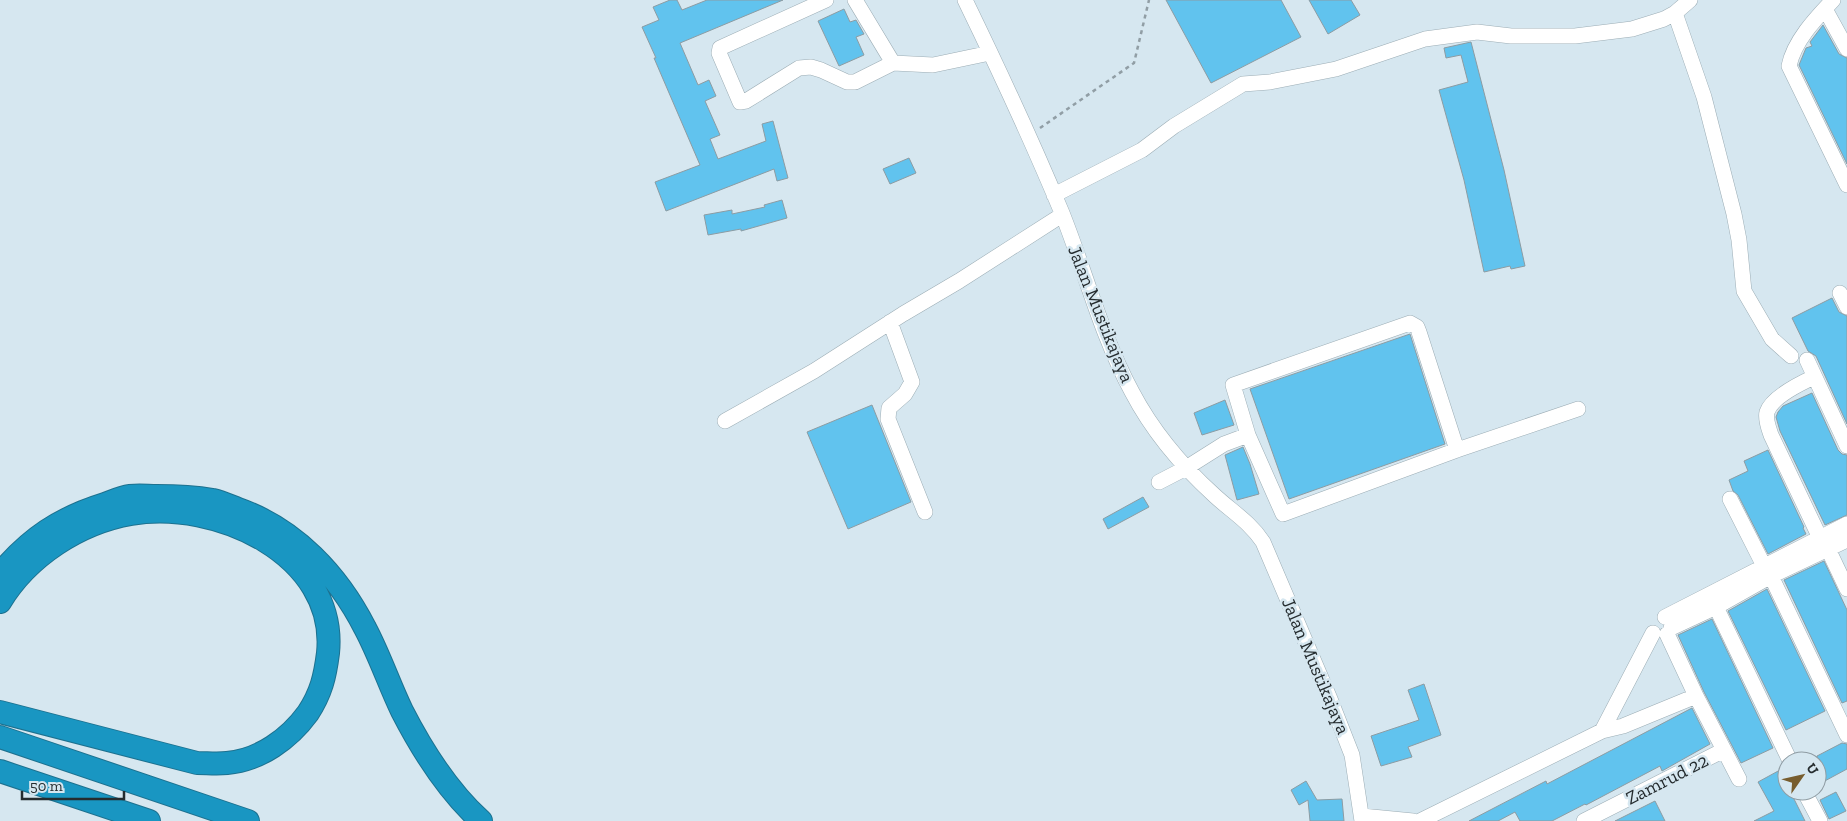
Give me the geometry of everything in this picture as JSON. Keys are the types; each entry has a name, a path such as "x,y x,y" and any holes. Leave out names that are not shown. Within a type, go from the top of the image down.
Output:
{"highway":[{"path":"0,574 17,553 48,528 86,510 129,496 171,496 215,500 250,513 283,530 330,574 349,598 366,628 402,710 422,745 447,782 481,821"},
{"path":"0,602 26,569 55,544 91,526 131,514 169,511 206,516 240,527 271,544 295,563 313,586 325,614 329,640 326,673 318,698 299,725 280,742 256,756 228,763 197,763 0,712"},
{"path":"0,737 248,821"},
{"path":"0,771 149,821"}],"street":[{"path":"826,0 720,48 718,53 740,102 799,68 811,67 847,82 855,82 893,63 933,65 990,53"},
{"path":"855,0 893,63"},
{"name":"Jalan Mustikajaya","path":"965,0 1054,195 1104,334 1132,392 1154,430 1186,468 1249,525 1263,542 1352,755 1362,819"},
{"path":"1054,195 1142,150 1174,126 1243,84 1270,82 1336,69 1425,39 1477,32 1511,36 1575,36 1632,29 1675,13 1690,0"},
{"path":"1847,49 1829,4 1804,35 1791,55 1789,66 1847,185"},
{"path":"1675,13 1704,97 1734,214 1739,240 1744,291 1772,339 1791,356"},
{"path":"725,421 814,371 1062,215"},
{"path":"1840,293 1847,307"},
{"path":"890,322 912,382 905,394 890,408 888,420 925,512"},
{"path":"1457,450 1419,332 1417,327 1410,323 1236,382 1233,385 1248,435 1284,514 1457,450 1578,409"},
{"path":"1807,360 1847,446"},
{"path":"1814,377 1790,389 1776,401 1767,412 1767,422 1771,435 1847,589"},
{"path":"1159,482 1186,468 1224,444 1248,435"},
{"path":"1730,499 1847,735"},
{"path":"1824,544 1847,524"},
{"path":"1602,730 1664,628 1767,571 1824,544 1847,540"},
{"path":"1664,628 1716,607 1767,571"},
{"path":"1716,607 1785,751"},
{"path":"1664,628 1738,779"},
{"path":"1420,821 1602,730 1623,726 1696,696"},
{"name":"Zamrud 22","path":"1584,821 1724,750"},
{"path":"1809,801 1820,821"},
{"path":"1362,819 1413,821"}],"path":[{"path":"1050,121 1134,63 1149,0"}],"building":[{"path":"670,0 677,0 682,10 707,0 783,0 680,43 698,85 709,80 716,96 705,101 720,135 710,139 718,159 766,141 762,124 773,121 788,178 777,181 774,169 666,211 655,182 700,165 642,27 659,20 653,7"},
{"path":"1166,0 1281,0 1301,37 1211,83"},
{"path":"1309,0 1351,0 1360,15 1328,34"},
{"path":"844,9 850,22 856,20 864,34 856,37 864,55 839,66 818,21"},
{"path":"1823,25 1839,54 1847,58 1847,164 1799,65 1806,48 1812,46 1810,42"},
{"path":"1471,42 1504,170 1525,266 1511,269 1510,266 1484,272 1464,180 1439,90 1468,82 1461,55 1446,58 1444,48"},
{"path":"909,158 916,173 890,184 883,169"},
{"path":"782,200 787,218 741,231 741,229 708,235 704,215 732,210 732,214 765,207 764,205"},
{"path":"1832,298 1839,312 1847,316 1847,424 1816,356 1808,351 1792,318"},
{"path":"1410,334 1445,444 1289,499 1250,389"},
{"path":"1812,393 1838,450 1842,454 1847,455 1847,515 1825,525 1780,431 1776,417 1783,406"},
{"path":"1225,400 1234,425 1202,435 1194,413"},
{"path":"872,405 911,502 848,529 807,432"},
{"path":"1243,447 1259,494 1237,500 1225,455"},
{"path":"1768,450 1806,534 1768,554 1738,495 1733,491 1729,480 1748,471 1744,461"},
{"path":"1143,497 1149,507 1108,529 1103,519"},
{"path":"1824,561 1847,610 1847,701 1842,703 1784,580"},
{"path":"1767,589 1825,711 1786,730 1728,611"},
{"path":"1712,619 1773,748 1741,763 1704,692 1678,635"},
{"path":"1424,684 1441,735 1408,747 1412,757 1381,766 1371,736 1419,720 1408,690"},
{"path":"1692,708 1710,744 1662,771 1660,766 1552,821 1520,821 1515,812 1498,821 1469,821 1546,781 1547,784"},
{"path":"1842,743 1847,744 1847,769 1827,780 1827,751"},
{"path":"1777,772 1777,801 1795,801 1805,821 1754,821 1774,811 1758,782"},
{"path":"1306,781 1317,800 1342,799 1344,821 1310,821 1308,800 1299,805 1291,790"},
{"path":"1836,792 1846,811 1829,819 1820,801 1827,801 1827,796"},
{"path":"1655,801 1665,821 1615,821"}]}
